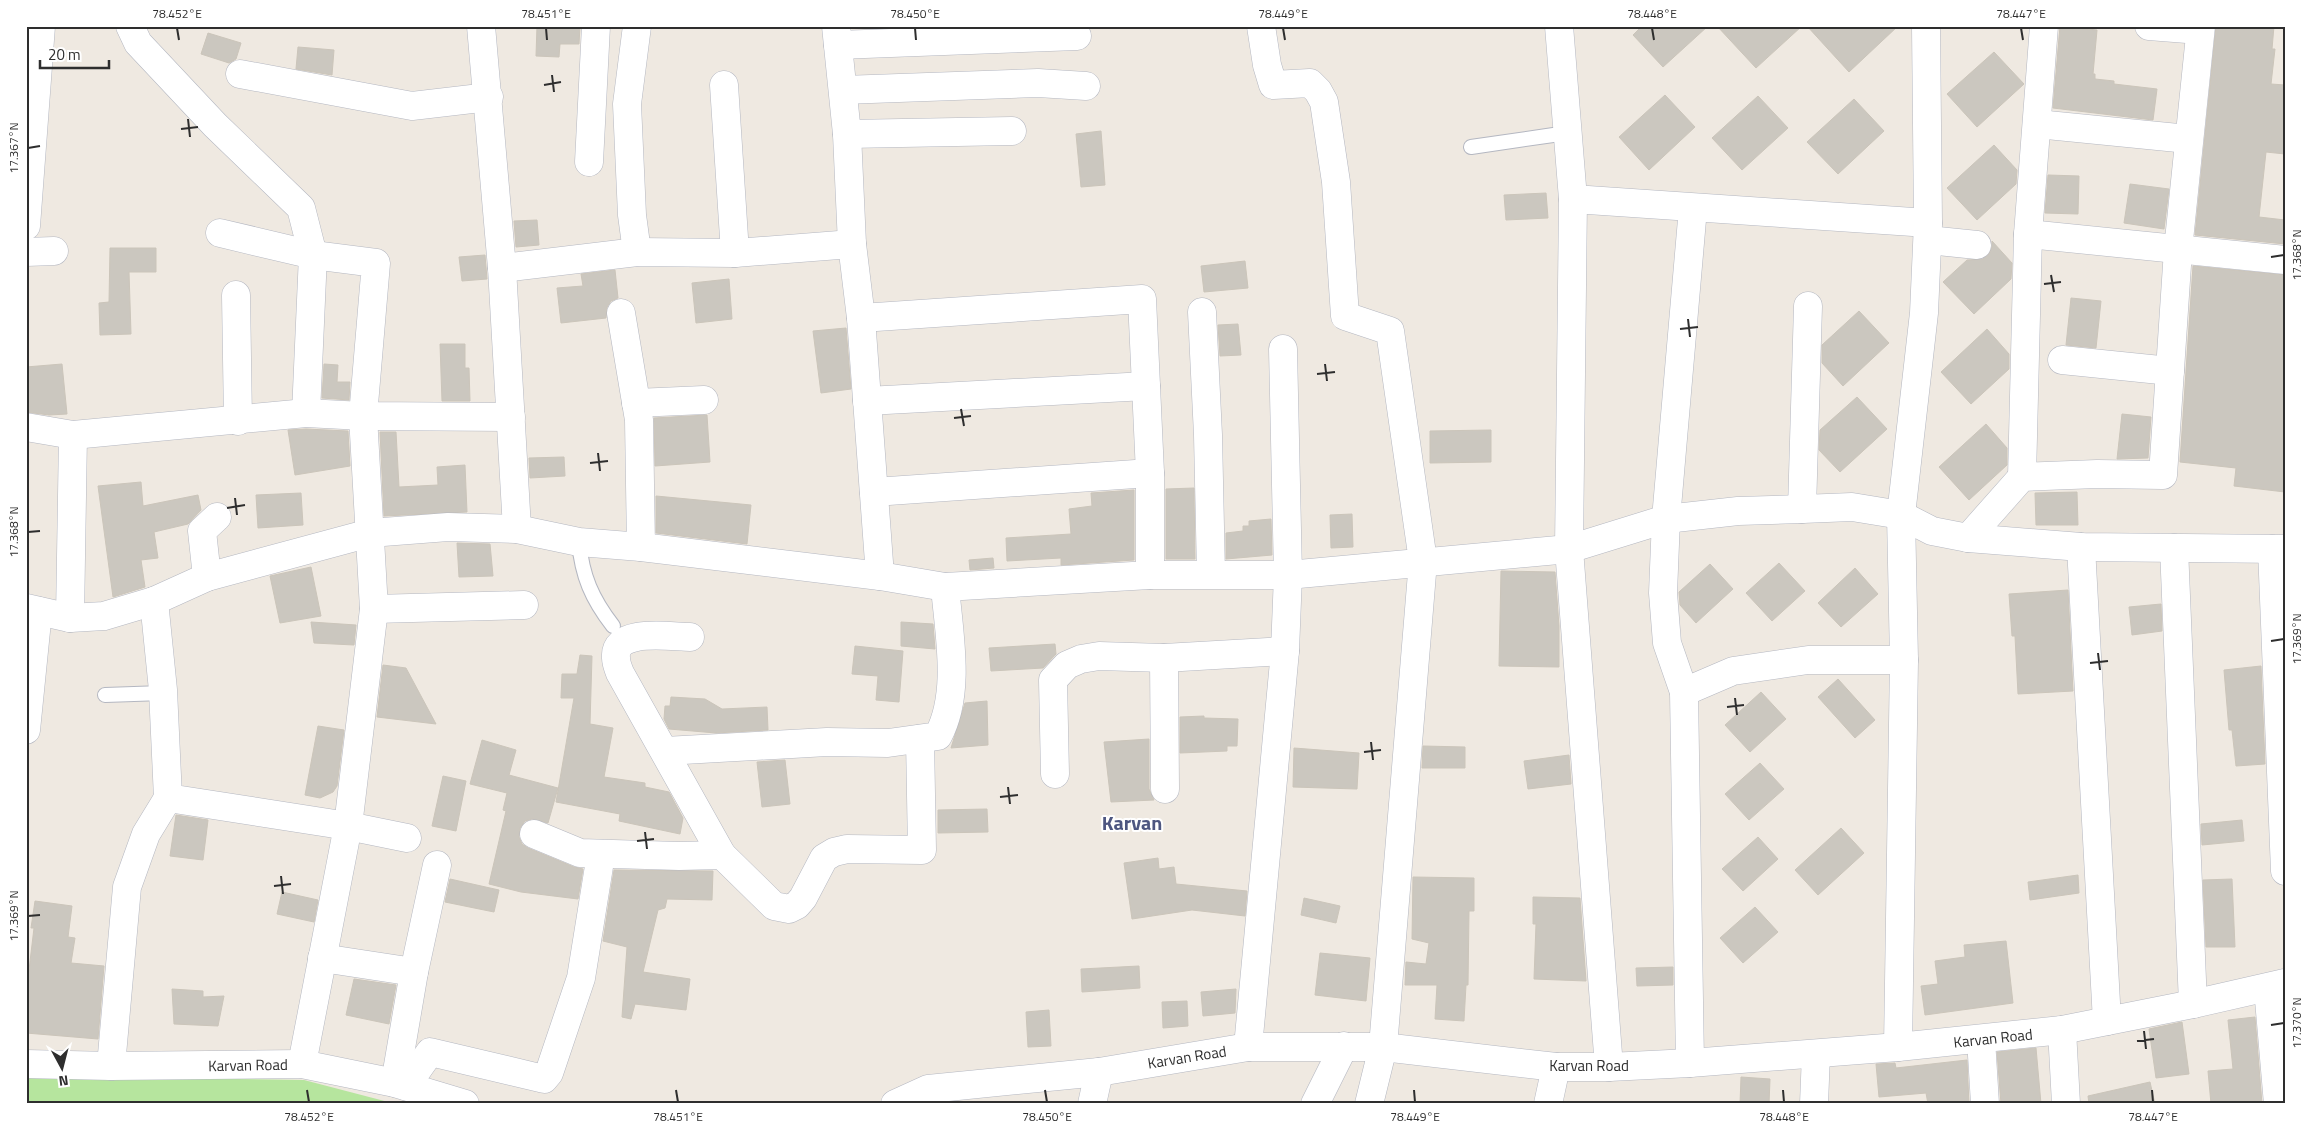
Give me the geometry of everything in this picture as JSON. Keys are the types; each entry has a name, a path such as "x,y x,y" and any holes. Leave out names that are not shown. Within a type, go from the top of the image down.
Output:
{"street":[{"path":"26,226 41,26"},
{"path":"130,26 138,43 196,104 301,208 313,255 306,413"},
{"path":"481,26 489,97 502,268 517,529"},
{"path":"589,162 596,26"},
{"path":"637,26 627,104 632,215 637,252"},
{"path":"1261,26 1267,65 1273,84 1310,83 1318,90 1324,102 1336,182 1345,316 1390,331 1423,561 1383,1047 1369,1104"},
{"path":"1559,26 1573,199 1570,549 1609,1067"},
{"path":"1898,1047 1904,660 1901,515 1924,313 1928,232 1926,26"},
{"path":"1968,538 2022,477 2028,234 2044,26"},
{"path":"2022,477 2097,474 2163,475 2178,250 2200,28 2148,26"},
{"path":"880,576 861,318 852,244 843,90 837,35 1077,36"},
{"path":"240,74 412,106 489,97"},
{"path":"843,90 1038,83 1086,86"},
{"path":"724,85 735,253"},
{"path":"2037,124 2188,139"},
{"path":"846,134 1012,131"},
{"path":"1573,199 1693,208 1928,232 1977,246"},
{"path":"1690,1063 1684,692 1667,643 1664,628 1666,519 1693,208"},
{"path":"220,233 313,255 376,263 363,416 374,609 348,826 302,1064"},
{"path":"2028,234 2285,260"},
{"path":"502,268 637,252 735,253 852,244"},
{"path":"26,252 54,252"},
{"path":"236,295 238,421"},
{"path":"861,318 1142,299 1150,473 1150,575"},
{"path":"1802,508 1808,306"},
{"path":"1202,312 1208,436 1211,574"},
{"path":"621,313 639,420 641,547"},
{"path":"1248,1047 1285,652 1288,575 1283,349"},
{"path":"2062,360 2170,371"},
{"path":"867,401 1146,386"},
{"path":"636,403 704,400"},
{"path":"26,427 73,435 238,421 306,413 363,416 511,417"},
{"path":"70,618 73,435"},
{"path":"874,492 1150,473"},
{"path":"26,730 32,610 70,618 104,616 154,601 207,577 370,533 448,527 517,529 580,542 641,547 880,576 945,587 1150,575 1288,575 1423,561 1570,549 1666,519 1738,511 1852,507 1901,515 1932,531 1968,538 2081,547 2278,549 2285,871"},
{"path":"207,577 202,531 217,517"},
{"path":"2081,547 2107,1021"},
{"path":"2174,548 2193,1004"},
{"path":"665,751 827,742 888,743 938,736 945,722 951,678 945,587"},
{"path":"111,1066 127,887 146,834 168,798 163,693 154,601"},
{"path":"374,609 524,605"},
{"path":"690,637 633,636 620,644 615,656 620,673 722,855 774,906 789,909 798,905 824,858 834,852 847,849 922,850 920,739"},
{"path":"1055,774 1054,680 1067,665 1081,659 1099,656 1164,658 1285,652"},
{"path":"1164,658 1164,789"},
{"path":"1684,692 1733,670 1808,660 1904,660"},
{"path":"168,798 348,826 408,838"},
{"path":"534,834 580,852 601,854 722,855"},
{"path":"401,1085 430,1052 544,1079 549,1073 581,978 601,854"},
{"path":"401,1085 414,972 437,865"},
{"path":"322,958 414,972"},
{"path":"2277,985 2278,1104"},
{"name":"Karvan Road","path":"895,1104 928,1089 1099,1072 1248,1047 1383,1047 1556,1067 1609,1067 1690,1063 1898,1047 2062,1030 2277,985"},
{"path":"2062,1030 2066,1104"},
{"path":"1981,1039 1985,1104"},
{"path":"1315,1104 1344,1046"},
{"path":"1814,1104 1816,1054"},
{"name":"Karvan Road","path":"26,1064 111,1066 302,1064 401,1085 465,1104"},
{"path":"1548,1104 1556,1067"},
{"path":"1092,1104 1099,1072"}],"lane":[{"path":"1471,147 1568,133"},
{"path":"580,542 585,577 597,606 613,626"},
{"path":"105,695 163,693"}],"green space":[{"path":"26,1076 304,1080 396,1104 26,1104"}],"building":[{"path":"537,26 580,26 579,44 560,44 559,57 536,56"},
{"path":"1642,26 1708,26 1663,67 1633,35"},
{"path":"1717,26 1802,26 1756,68"},
{"path":"1807,26 1898,26 1849,72"},
{"path":"2060,26 2097,30 2093,74 2095,74 2095,79 2114,81 2114,84 2157,89 2153,120 2053,108"},
{"path":"2216,26 2274,26 2272,49 2275,49 2271,84 2285,85 2285,154 2266,152 2259,217 2285,220 2285,244 2195,235"},
{"path":"208,33 241,43 236,59 229,63 201,54"},
{"path":"298,47 334,50 332,75 296,69"},
{"path":"1994,52 2024,84 1977,127 1947,94"},
{"path":"1665,95 1695,127 1649,170 1619,137"},
{"path":"1758,96 1788,128 1742,170 1712,138"},
{"path":"1854,99 1884,131 1838,174 1807,142"},
{"path":"1101,131 1105,185 1081,187 1076,134"},
{"path":"1994,145 2017,170 2016,184 1977,220 1947,188"},
{"path":"2048,175 2079,176 2078,214 2045,213"},
{"path":"2130,184 2169,189 2164,229 2124,223"},
{"path":"1546,193 1548,218 1506,220 1504,195"},
{"path":"537,220 539,245 516,247 514,221"},
{"path":"1992,241 2012,263 2011,279 1974,314 1943,282 1967,260 1983,259 1989,254"},
{"path":"110,248 156,248 156,272 129,272 131,334 100,335 99,303 109,302"},
{"path":"485,255 487,279 462,281 459,257"},
{"path":"1245,261 1248,288 1204,292 1201,266"},
{"path":"2193,266 2285,275 2285,492 2234,486 2236,468 2180,462"},
{"path":"615,270 618,298 611,301 607,307 606,318 561,323 557,288 583,286 581,274"},
{"path":"729,279 732,319 696,323 692,283"},
{"path":"2071,298 2101,301 2096,348 2066,345"},
{"path":"1859,311 1889,343 1843,386 1822,363 1822,345"},
{"path":"1238,324 1241,355 1220,356 1218,325"},
{"path":"846,328 851,389 821,393 813,331"},
{"path":"1987,329 2009,354 2009,369 1971,404 1941,372"},
{"path":"440,344 465,344 465,368 469,368 470,401 442,401"},
{"path":"62,364 67,414 49,415 26,412 26,367"},
{"path":"324,364 338,365 337,382 350,382 349,400 322,398"},
{"path":"1857,397 1887,429 1840,472 1819,450 1820,430"},
{"path":"2122,414 2151,417 2148,458 2117,459"},
{"path":"707,415 710,462 655,466 654,418"},
{"path":"1986,424 2007,448 2007,465 1969,500 1939,467"},
{"path":"288,430 348,431 350,466 295,475"},
{"path":"1491,430 1491,462 1430,463 1430,431"},
{"path":"380,432 396,432 399,487 438,485 437,467 465,465 467,512 384,516"},
{"path":"564,457 565,476 530,478 529,458"},
{"path":"141,482 143,506 198,495 201,510 188,524 154,532 158,558 141,560 145,587 113,597 98,486"},
{"path":"1194,488 1195,559 1166,559 1166,489"},
{"path":"1134,490 1134,560 1061,565 1061,558 1007,561 1006,538 1071,534 1069,509 1092,506 1091,493"},
{"path":"2077,492 2078,525 2036,525 2035,493"},
{"path":"301,493 303,525 258,528 256,495"},
{"path":"656,496 751,505 747,544 656,533"},
{"path":"1352,514 1353,547 1331,548 1330,515"},
{"path":"1271,519 1272,555 1226,559 1226,533 1243,531 1243,526 1249,526 1249,521"},
{"path":"457,543 490,544 493,576 459,577"},
{"path":"993,558 994,568 970,570 969,560"},
{"path":"1779,563 1805,591 1772,621 1746,593"},
{"path":"1710,564 1733,589 1696,623 1680,605 1679,592"},
{"path":"311,567 321,616 280,623 270,576"},
{"path":"1855,568 1878,594 1841,627 1818,603"},
{"path":"1501,571 1555,572 1559,626 1559,667 1499,666"},
{"path":"2068,590 2073,691 2018,694 2015,636 2012,636 2009,594"},
{"path":"2161,604 2162,631 2132,635 2129,607"},
{"path":"311,622 356,625 354,645 314,643"},
{"path":"901,622 933,624 935,649 901,646"},
{"path":"1055,644 1056,654 1043,668 991,671 989,648"},
{"path":"855,646 903,651 899,702 876,700 878,676 852,674"},
{"path":"580,655 592,656 590,724 613,728 604,777 645,783 645,787 669,792 683,818 680,834 619,821 620,814 556,802 574,698 561,698 562,674 577,674"},
{"path":"383,665 406,668 436,724 377,717"},
{"path":"2261,666 2265,764 2236,766 2232,730 2229,730 2224,670"},
{"path":"1838,679 1875,720 1855,738 1818,697"},
{"path":"1761,692 1786,719 1750,752 1725,725"},
{"path":"671,697 705,699 722,709 767,707 768,730 716,733 669,729 664,719 665,706 670,706"},
{"path":"987,701 988,745 951,748 965,703"},
{"path":"1204,716 1204,718 1238,719 1237,746 1227,746 1227,751 1180,753 1180,717"},
{"path":"318,726 344,730 337,786 333,792 320,798 305,795"},
{"path":"1149,739 1149,789 1154,800 1111,802 1104,742"},
{"path":"482,740 516,750 509,775 558,788 548,823 532,819 525,821 520,828 519,837 522,844 528,848 583,869 578,899 521,892 489,884 506,811 503,810 507,793 470,784"},
{"path":"1423,746 1465,747 1465,768 1422,768"},
{"path":"1294,748 1359,753 1357,789 1293,787"},
{"path":"1569,755 1571,784 1528,789 1524,761"},
{"path":"785,760 790,804 762,807 757,762"},
{"path":"1760,763 1784,789 1749,820 1725,794"},
{"path":"443,776 466,781 456,831 432,826"},
{"path":"987,809 988,832 938,833 938,810"},
{"path":"176,815 208,820 203,860 170,856"},
{"path":"2242,820 2244,841 2202,845 2201,824"},
{"path":"1841,828 1864,853 1818,895 1795,870"},
{"path":"1758,837 1778,859 1743,891 1722,869"},
{"path":"1158,858 1159,869 1174,867 1176,884 1247,891 1245,916 1192,910 1132,919 1124,863"},
{"path":"614,870 713,871 712,900 667,899 665,908 658,910 643,972 690,979 686,1010 635,1004 631,1019 622,1017 627,947 603,941"},
{"path":"2078,875 2079,893 2030,900 2028,882"},
{"path":"1413,877 1474,878 1474,911 1469,911 1468,985 1466,985 1464,1021 1435,1019 1437,985 1405,985 1406,962 1426,964 1429,943 1412,939"},
{"path":"450,879 499,890 494,912 445,902"},
{"path":"2232,879 2235,947 2206,947 2203,880"},
{"path":"282,892 318,900 314,922 277,914"},
{"path":"1533,897 1580,898 1586,981 1534,979 1536,924 1533,924"},
{"path":"1304,898 1340,906 1336,923 1301,915"},
{"path":"35,901 72,906 68,937 75,938 71,963 104,966 98,1039 26,1033 26,995 34,928 31,928"},
{"path":"1755,907 1778,932 1743,963 1720,938"},
{"path":"2006,941 2013,1003 1925,1015 1921,986 1938,984 1935,961 1965,957 1964,945"},
{"path":"1320,953 1370,958 1366,1001 1315,995"},
{"path":"1139,966 1140,988 1082,992 1081,969"},
{"path":"1673,967 1673,985 1637,986 1636,968"},
{"path":"354,979 396,985 389,1024 346,1015"},
{"path":"172,989 203,991 203,997 224,996 218,1026 174,1024"},
{"path":"1236,989 1235,1013 1203,1016 1201,992"},
{"path":"1187,1001 1188,1026 1163,1028 1162,1002"},
{"path":"1049,1010 1051,1046 1028,1047 1026,1012"},
{"path":"2255,1017 2262,1104 2211,1104 2208,1071 2233,1069 2228,1020"},
{"path":"2182,1022 2189,1074 2156,1078 2149,1029"},
{"path":"2036,1048 2041,1104 2001,1104 1997,1052"},
{"path":"1967,1060 1969,1104 1928,1104 1926,1093 1879,1097 1876,1064 1895,1063 1896,1068"},
{"path":"1741,1077 1770,1079 1769,1104 1740,1104"},
{"path":"2150,1082 2155,1104 2089,1104 2088,1096"}],"district":[{"name":"Karvan","path":"1132,822"}]}
